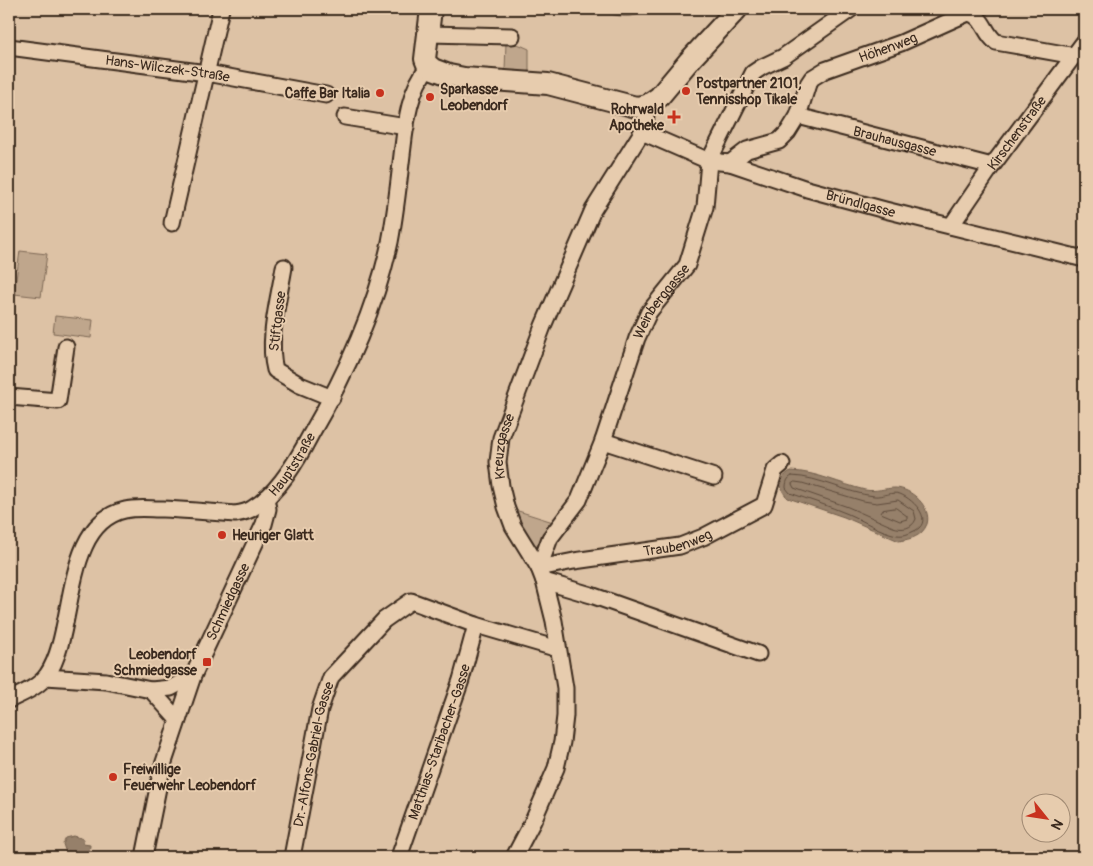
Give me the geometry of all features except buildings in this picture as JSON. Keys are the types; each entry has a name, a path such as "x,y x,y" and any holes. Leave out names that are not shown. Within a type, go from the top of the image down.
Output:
{"main road":[{"path":"431,9 426,59 429,66 442,73 464,78 543,83 636,107 647,105 659,97 737,9"}],"street":[{"path":"172,223 222,9"},
{"path":"709,160 753,74 762,67 783,57 851,9"},
{"name":"Höhenweg","path":"730,163 747,150 779,141 788,132 798,116 808,84 812,78 824,70 901,43 968,13 978,16 991,38 996,42 1075,56"},
{"path":"429,34 512,36"},
{"name":"Kirschenstraße","path":"951,226 992,166 1084,42"},
{"name":"Hans-Wilczek-Straße","path":"9,47 207,73 326,95"},
{"name":"Hauptstraße","path":"46,677 57,656 73,578 79,559 91,535 105,519 115,513 133,508 235,514 251,510 266,498 292,467 332,398 359,342 382,272 396,209 406,127 418,83 429,66"},
{"name":"Kreuzgasse","path":"514,857 533,821 556,768 565,716 565,688 554,621 542,574 513,526 506,507 498,462 501,438 543,326 593,210 642,132 645,126 647,105"},
{"name":"Brauhausgasse","path":"798,116 992,166"},
{"path":"345,117 406,127"},
{"name":"Bründlgasse","path":"642,132 709,160 730,163 807,189 885,210 1084,258"},
{"name":"Weinberggasse","path":"542,574 550,538 579,500 603,441 637,338 648,312 687,265 705,207 709,160"},
{"name":"Stiftgasse","path":"284,267 272,342 272,358 275,370 294,382 332,398"},
{"path":"9,397 58,401 66,347"},
{"path":"603,441 714,477"},
{"name":"Traubenweg","path":"542,574 574,561 680,546 703,537 764,505 774,470 782,464"},
{"name":"Schmiedgasse","path":"144,857 162,768 178,720 193,676 264,524 268,509 266,498"},
{"path":"542,574 591,595 758,654"},
{"name":"Dr.-Alfons-Gabriel-Gasse","path":"292,857 320,709 331,677 384,620 411,601 476,625 558,649"},
{"name":"Matthias-Staribacher-Gasse","path":"399,857 461,680 476,625"},
{"path":"9,700 46,677 106,681 151,690 171,688 193,676"},
{"path":"151,690 178,720"}],"shaded area":[{"path":"595,9 650,9 636,15 622,16"},
{"path":"506,42 529,49 529,74 505,71"},
{"path":"20,251 47,254 41,297 14,294"},
{"path":"55,316 93,320 91,338 53,333"},
{"path":"512,509 553,522 538,545 528,543"}],"water":[{"path":"791,471 819,476 865,490 873,491 895,488 908,491 924,506 928,518 927,524 919,535 899,541 844,517 788,498 781,487 781,483 784,476"},
{"path":"74,836 84,839 83,844 90,845 89,855 86,857 65,850 63,844 66,838"}],"place":[{"name":"Postpartner 2101, Tennisshop Tikale","path":"686,91"},
{"name":"Caffe Bar Italia","path":"380,93"},
{"name":"Sparkasse Leobendorf","path":"430,97"},
{"name":"Rohrwald Apotheke","path":"674,117"},
{"name":"Heuriger Glatt","path":"222,535"},
{"name":"Leobendorf Schmiedgasse","path":"207,662"},
{"name":"Freiwillige Feuerwehr Leobendorf","path":"113,777"}]}
